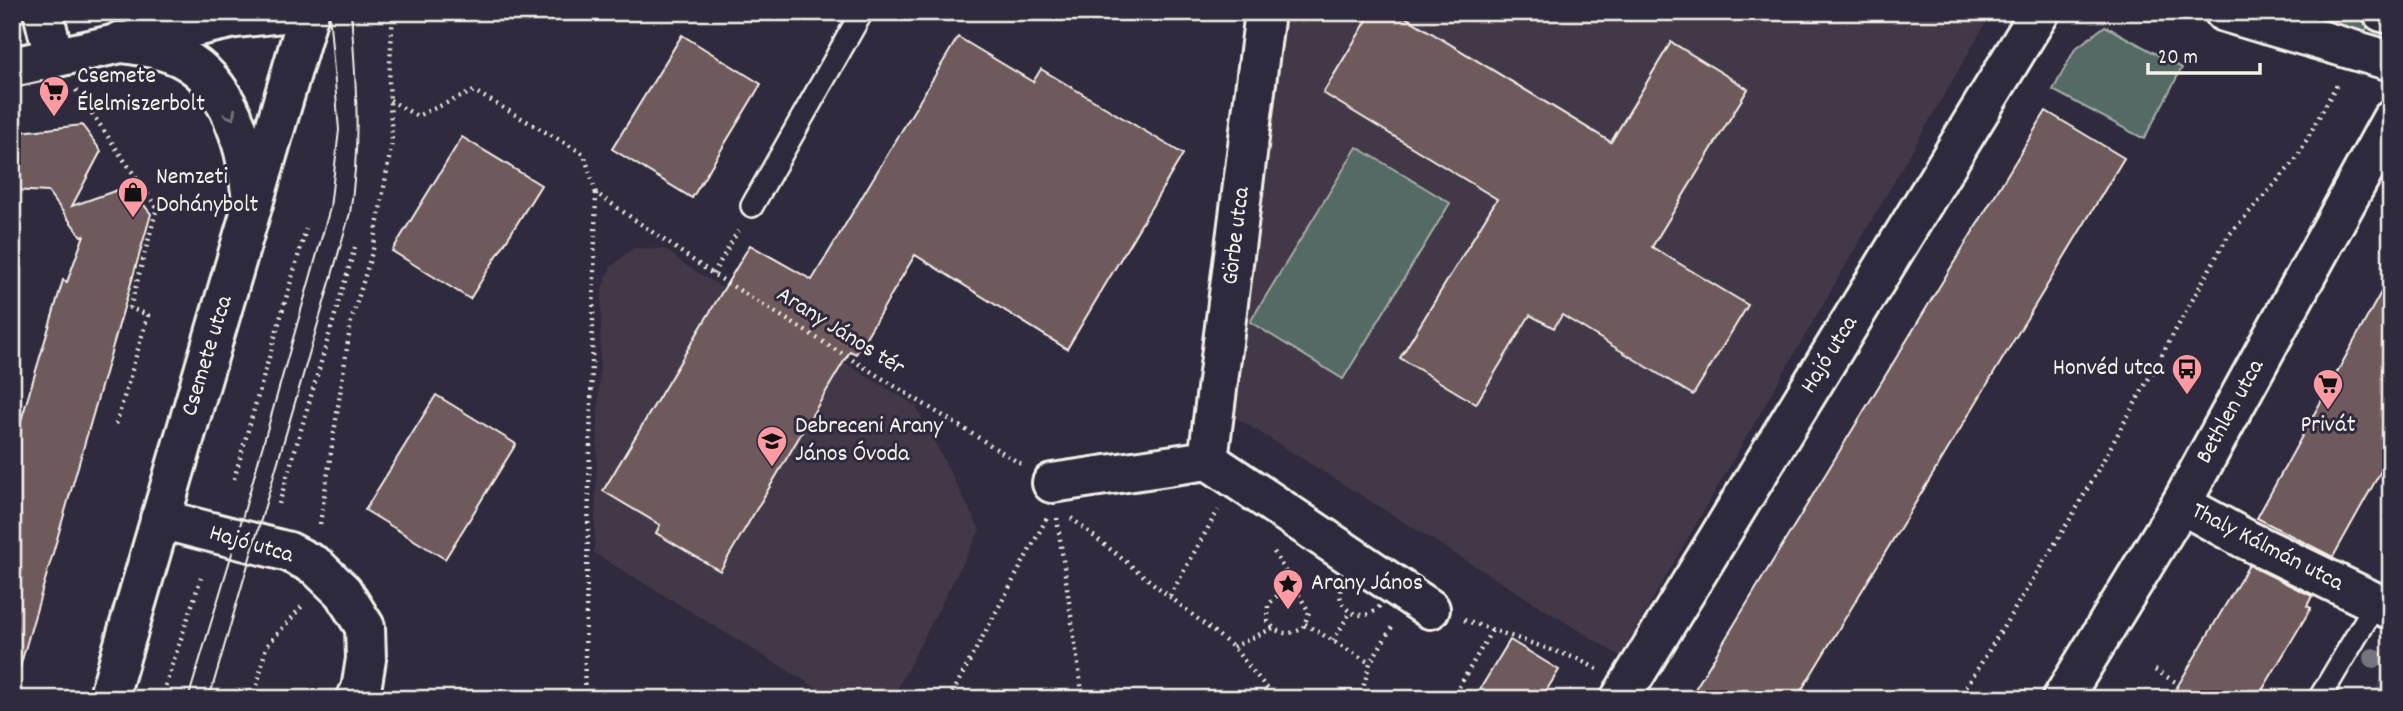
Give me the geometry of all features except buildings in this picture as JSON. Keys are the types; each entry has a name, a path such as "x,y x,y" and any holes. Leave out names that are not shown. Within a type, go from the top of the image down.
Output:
{"street":[{"path":"43,12 54,57"},
{"path":"12,67 235,18 292,12"},
{"name":"Csemete utca","path":"108,699 309,12"},
{"name":"Görbe utca","path":"1222,469 1265,12"},
{"name":"Hajó utca","path":"1620,699 2040,12"},
{"path":"2224,12 2391,61"},
{"path":"2382,12 2391,14"},
{"path":"119,42 183,58 208,80 228,109 241,136 248,161 252,208"},
{"name":"Bethlen utca","path":"2062,699 2181,504 2391,120"},
{"path":"1053,494 1222,469 1421,603"},
{"name":"Thaly Kálmán utca","path":"2181,504 2245,540 2383,606"},
{"name":"Hajó utca","path":"160,519 289,552 313,583 343,592 365,627 366,659 361,690 356,699"}],"lane":[{"path":"752,206 862,12"},
{"path":"2319,699 2383,606"}],"path":[{"path":"254,699 265,647 313,583 320,518 351,322 373,249 391,142 393,12"},
{"path":"54,57 157,208 131,308 148,315 115,428"},
{"path":"1959,699 2075,511 2228,236 2295,162 2334,89"},
{"path":"390,100 418,116 474,91 584,154 596,193 584,699"},
{"name":"Arany János tér","path":"596,193 713,274 1053,494 1233,647 1276,699"},
{"path":"713,274 752,206"},
{"path":"234,479 306,229"},
{"path":"279,504 356,244"},
{"path":"1170,596 1222,469"},
{"path":"950,699 1053,494"},
{"path":"1053,494 1083,699"},
{"path":"1271,547 1295,593 1307,604 1309,612 1305,624 1288,634 1273,628 1266,613 1268,605 1279,594 1295,593"},
{"path":"161,699 201,578"},
{"path":"1360,699 1370,663 1421,603 1578,659"},
{"path":"1333,641 1351,611"},
{"path":"1305,624 1370,663"},
{"path":"1233,647 1273,628"},
{"path":"1452,699 1492,630"},
{"path":"2155,670 2179,684"}],"shaded area":[{"path":"1277,12 1992,12 1620,656 1230,414"},
{"name":"Debreceni Arany János Óvoda","path":"633,248 665,249 687,266 916,406 980,530 892,699 835,699 594,553 602,288 610,268"},
{"path":"2391,662 2391,699 2369,699"}],"green space":[{"path":"2224,12 2376,12 2354,51"},
{"path":"2105,26 2182,68 2144,139 2053,90 2075,49"},
{"path":"1357,147 1450,203 1343,379 1250,322"}],"tram line":[{"path":"188,699 330,208 339,130 329,12"},
{"path":"209,699 350,213 356,162 356,88 351,12"}],"place":[{"name":"Csemete Élelmiszerbolt","path":"54,118"},
{"name":"Nemzeti Dohánybolt","path":"133,219"},
{"name":"Honvéd utca","path":"2187,396"},
{"name":"Privát","path":"2328,411"},
{"name":"Debreceni Arany János Óvoda","path":"772,468"},
{"name":"Arany János","path":"1288,611"}]}
